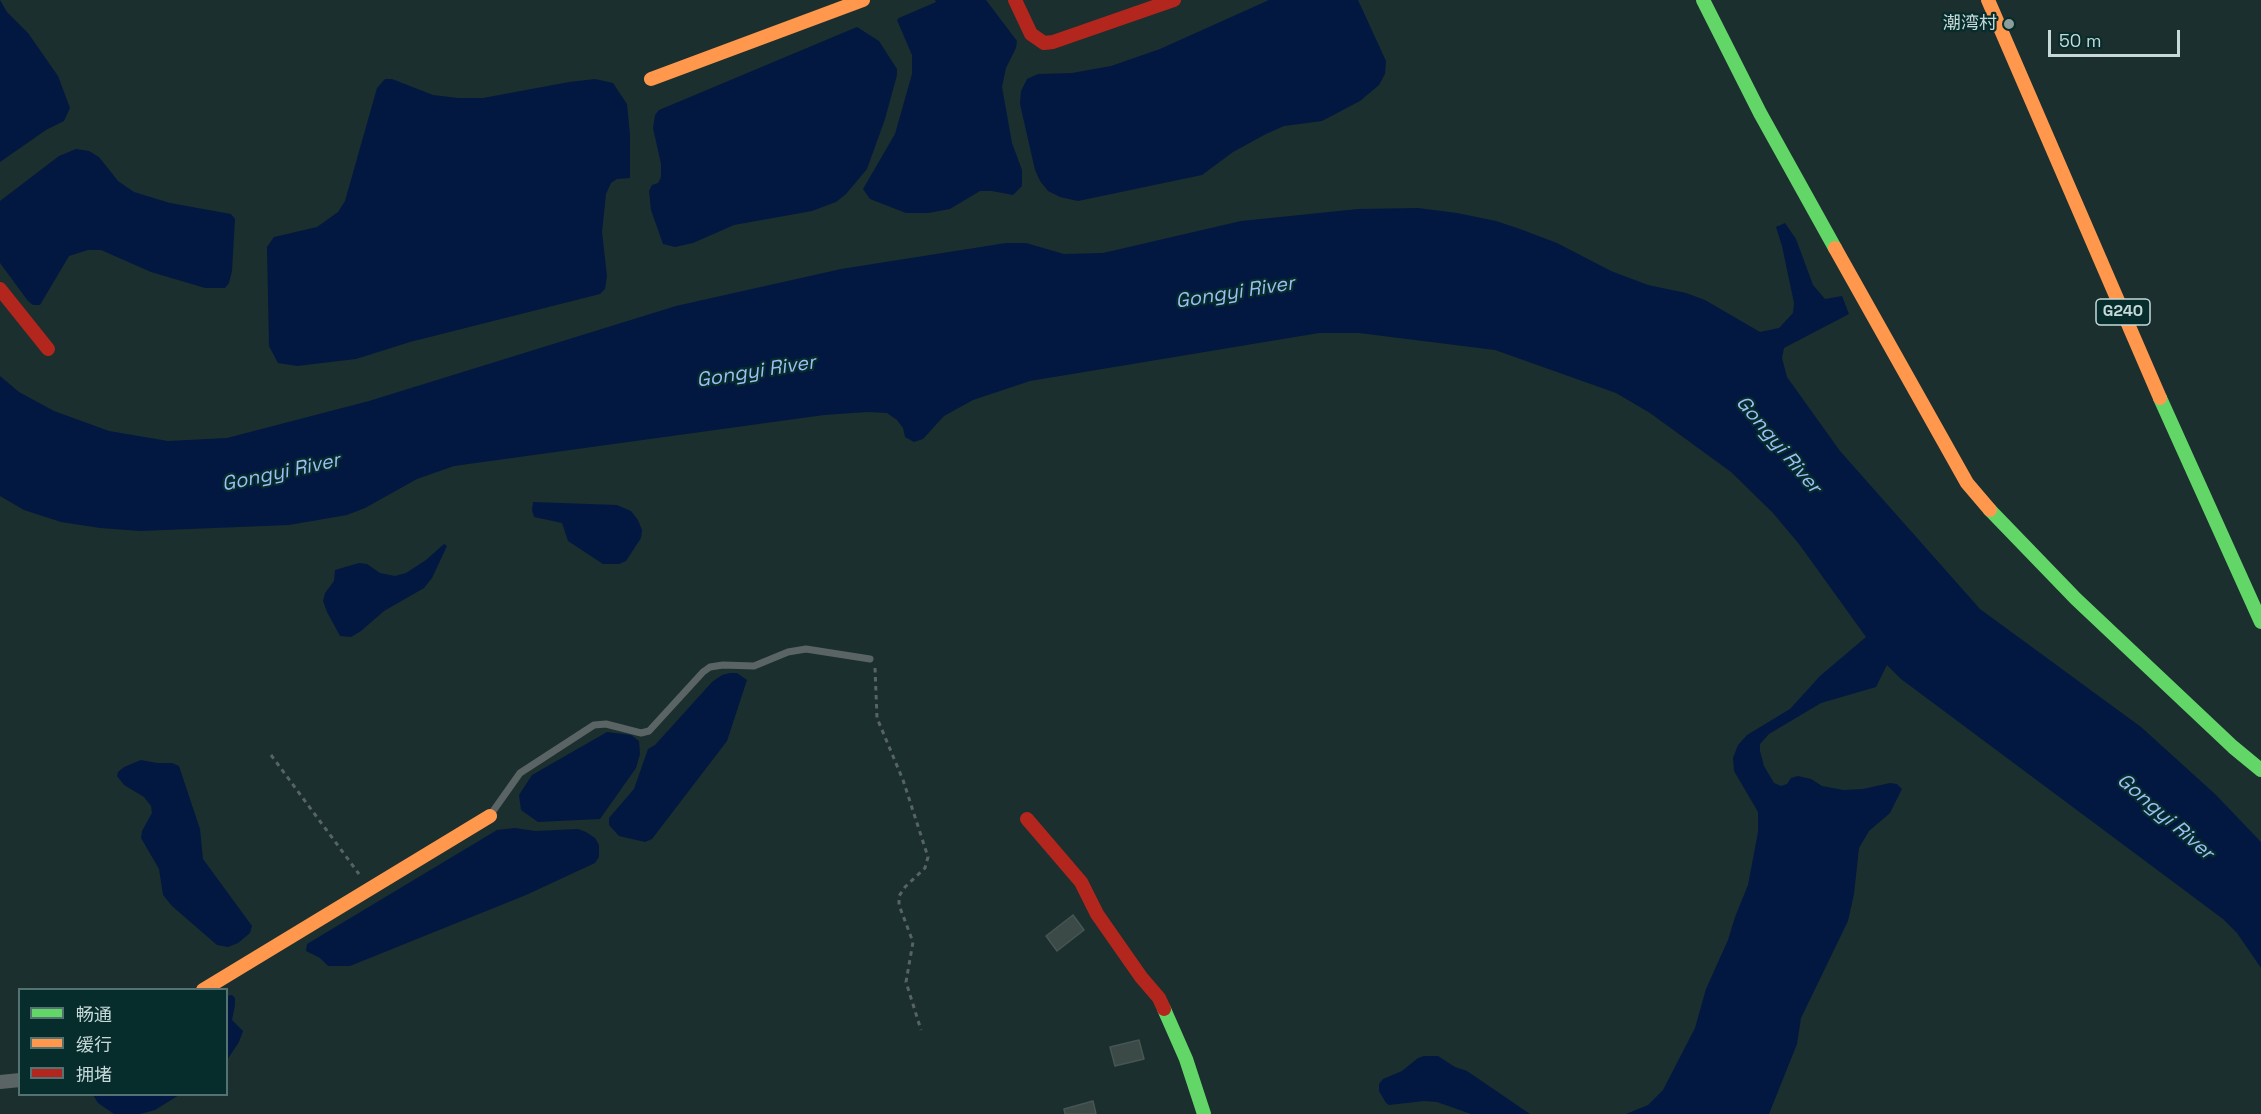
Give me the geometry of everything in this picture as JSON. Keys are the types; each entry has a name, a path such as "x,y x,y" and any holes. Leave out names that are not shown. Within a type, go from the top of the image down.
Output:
{"main road":[{"path":"651,79 863,0"},
{"path":"1015,0 1031,34 1044,43 1053,42 1174,0"},
{"path":"1703,0 1760,113 1967,483 1996,517 2076,599 2233,747 2261,770"},
{"name":"G240","path":"1988,0 2144,362 2261,622"},
{"path":"0,289 48,349"},
{"path":"206,988 490,816"},
{"path":"1027,819 1081,882 1098,914 1141,977 1159,998 1186,1059 1204,1114"}],"street":[{"path":"0,1083 18,1080"}],"lane":[{"path":"490,816 520,772 598,724 615,725 640,733 650,731 710,667 754,666 788,652 806,649 870,659"}],"path":[{"path":"870,659 876,670 877,718 903,780 928,857 925,868 899,896 899,906 913,942 906,982 921,1030"},
{"path":"271,755 369,889"}],"water":[{"path":"0,0 7,12 28,33 58,76 70,108 64,121 46,130 0,162"},
{"path":"935,0 986,0 1017,41 1006,68 1002,87 1012,143 1022,170 1022,186 1013,195 980,191 950,209 928,213 906,213 870,199 863,189 895,134 912,74 912,55 897,20 936,2"},
{"path":"1269,0 1358,0 1386,61 1385,74 1379,85 1360,101 1322,121 1284,126 1266,134 1233,152 1202,175 1078,201 1060,197 1048,191 1035,170 1020,104 1021,91 1027,79 1038,74 1072,73 1111,66 1160,49"},
{"path":"857,27 879,41 897,69 897,75 885,119 867,169 846,194 836,202 812,211 734,225 693,243 675,247 663,244 651,210 649,191 661,177 661,164 653,128 655,115 659,110"},
{"path":"385,79 392,79 433,95 458,98 483,98 595,79 613,83 627,104 630,178 617,179 611,183 606,194 602,232 607,276 605,289 600,294 410,342 356,359 297,366 278,363 269,346 267,247 274,237 317,227 338,212 345,201 377,88"},
{"path":"76,149 89,151 99,157 118,181 134,192 170,203 231,214 235,219 232,271 225,288 205,288 151,272 101,250 88,250 69,256 40,305 33,305 28,301 0,263 0,201 59,156"},
{"name":"Gongyi River","path":"1418,208 1496,221 1520,229 1557,243 1611,271 1648,285 1686,293 1705,300 1760,332 1779,328 1793,313 1794,303 1776,227 1785,223 1796,239 1813,285 1825,299 1842,296 1849,314 1784,348 1782,358 1787,377 1840,451 1980,609 2141,727 2215,794 2261,842 2261,968 2237,933 2223,919 1901,679 1887,665 1876,687 1821,703 1769,734 1760,744 1764,766 1774,783 1781,786 1787,784 1791,778 1798,776 1811,779 1822,786 1843,790 1863,789 1890,783 1897,784 1902,789 1890,813 1869,831 1859,848 1854,894 1848,921 1801,1018 1797,1044 1769,1114 1626,1114 1648,1105 1663,1090 1695,1028 1706,989 1728,940 1748,885 1758,832 1758,812 1734,771 1733,758 1738,745 1747,735 1790,709 1820,676 1866,637 1799,544 1773,513 1731,472 1650,413 1616,393 1495,350 1359,333 1319,333 1030,381 973,400 944,416 923,439 914,442 905,437 903,428 897,420 887,413 824,415 454,466 417,479 365,508 347,515 289,525 140,531 100,528 61,522 24,510 0,496 0,376 19,392 54,411 109,431 168,441 227,438 369,401 676,306 841,269 1006,243 1026,243 1064,254 1103,253 1241,221 1358,209"},
{"path":"533,502 617,505 631,511 638,520 642,530 641,538 626,561 619,564 603,564 568,541 562,523 534,517"},
{"path":"444,544 447,546 432,578 424,588 384,611 351,637 340,636 323,601 325,593 334,581 335,570 359,563 367,564 380,573 395,576 406,573 426,560"},
{"path":"730,673 737,673 747,680 727,741 652,839 645,842 619,836 609,825 609,818 634,789 648,749 655,745 712,682"},
{"path":"607,732 631,735 639,741 640,754 636,768 600,819 538,822 521,810 519,795 532,775"},
{"path":"141,760 172,763 179,766 200,829 203,859 252,926 250,933 238,943 228,947 217,945 172,906 163,895 159,869 141,838 142,831 152,813 151,806 144,797 124,785 117,776 124,767"},
{"path":"515,828 535,831 578,829 595,838 599,845 599,857 595,863 526,895 350,966 328,966 320,958 306,951 307,944 497,830"},
{"path":"232,995 235,998 232,1020 243,1031 228,1058 228,996"},
{"path":"1424,1056 1438,1056 1455,1067 1467,1071 1530,1114 1471,1114 1437,1102 1424,1101 1389,1105 1386,1103 1379,1091 1379,1084 1383,1079 1402,1071"},
{"path":"94,1096 177,1096 155,1110 140,1114 114,1114 98,1103"}],"building":[{"path":"1073,915 1084,930 1057,951 1046,936"},
{"path":"1139,1040 1144,1059 1115,1066 1110,1047"},
{"path":"1093,1101 1096,1114 1065,1114 1064,1109"}],"traffic: fast":[{"path":"1703,0 1760,113 1835,248"},
{"path":"2160,398 2261,622"},
{"path":"1990,510 2076,599 2233,747 2261,770"},
{"path":"1164,1009 1186,1059 1204,1114"}],"traffic: slow":[{"path":"651,79 863,0"},
{"path":"1988,0 2160,398"},
{"path":"1835,248 1967,483 1990,510"},
{"path":"206,988 490,816"}],"traffic: jam":[{"path":"1015,0 1031,34 1044,43 1053,42 1174,0"},
{"path":"0,289 48,349"},
{"path":"1027,819 1081,882 1097,914 1141,977 1159,998 1164,1009"}],"place":[{"name":"潮湾村","path":"2009,24"}]}
